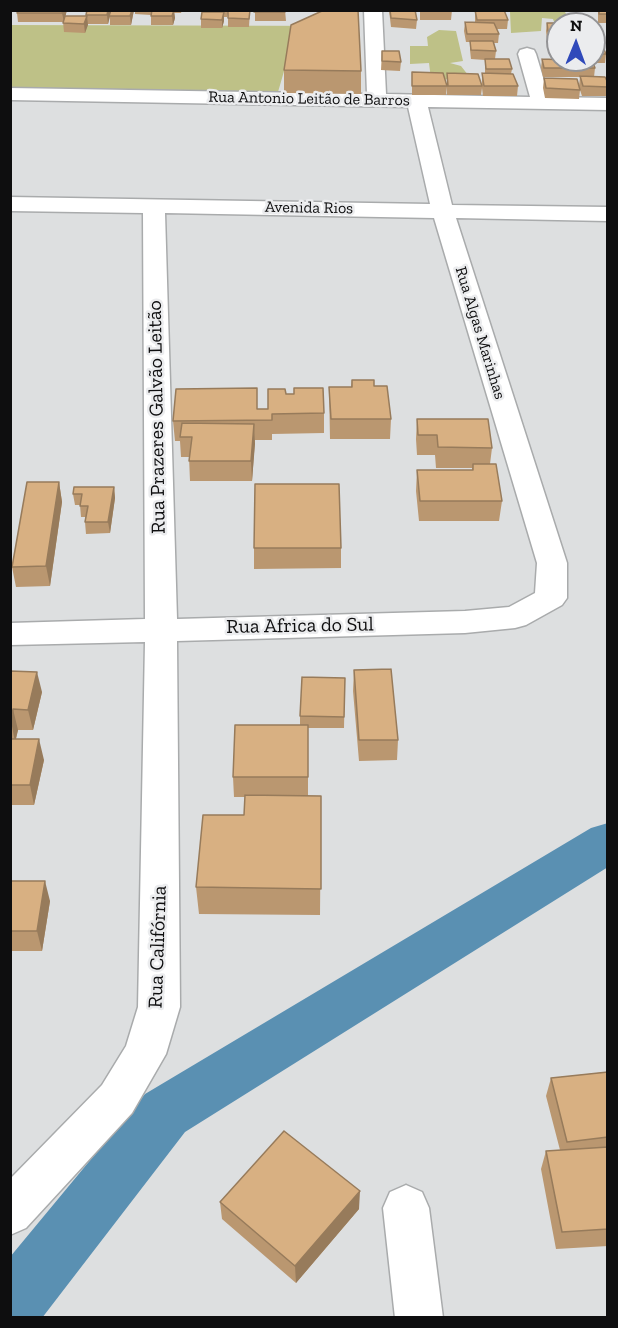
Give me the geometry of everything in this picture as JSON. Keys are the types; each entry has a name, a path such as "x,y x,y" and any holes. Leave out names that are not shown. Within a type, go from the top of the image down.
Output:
{"street":[{"path":"374,10 377,99"},
{"path":"527,54 541,103"},
{"name":"Rua Antonio Leitão de Barros","path":"10,94 608,104"},
{"name":"Rua Algas Marinhas","path":"416,100 442,211 552,563"},
{"name":"Avenida Rios","path":"10,204 608,214"},
{"name":"Rua Prazeres Galvão Leitão","path":"154,206 161,629"},
{"name":"Rua Africa do Sul","path":"10,634 465,622 515,617 551,598 552,563"},
{"name":"Rua Califórnia","path":"10,1212 117,1099 145,1054 159,1007 161,629"},
{"path":"406,1209 419,1317"}],"green space":[{"path":"510,12 546,12 546,18 542,18 541,31 511,33"},
{"path":"11,25 351,26 291,47 278,92 11,90"},
{"path":"439,30 456,31 463,61 450,63 461,66 472,80 431,79 429,63 410,64 410,46 428,46 427,37"}],"building":[{"path":"19,10 63,10 62,13 17,13"},
{"path":"87,10 108,10 107,15 86,15"},
{"path":"111,10 132,10 130,16 109,16"},
{"path":"152,10 174,10 172,16 151,16"},
{"path":"228,10 250,10 249,19 228,18"},
{"path":"255,10 285,10 285,12 254,12"},
{"path":"329,10 358,10 361,71 284,70 291,25"},
{"path":"390,10 415,10 417,20 391,18"},
{"path":"452,10 452,11 421,11"},
{"path":"475,10 504,10 508,20 477,20"},
{"path":"202,12 224,12 222,20 201,19"},
{"path":"65,16 87,16 84,24 63,23"},
{"path":"465,22 494,23 499,34 467,34"},
{"path":"470,41 493,41 496,51 471,50"},
{"path":"382,51 399,51 401,62 382,61"},
{"path":"485,59 509,59 512,69 486,69"},
{"path":"542,59 546,59 546,68 544,68"},
{"path":"412,72 443,73 447,86 412,86"},
{"path":"447,73 478,74 482,86 448,86"},
{"path":"482,73 513,74 518,86 484,86"},
{"path":"580,76 605,77 608,87 583,86"},
{"path":"544,78 577,79 580,90 546,88"},
{"path":"352,380 374,380 374,386 387,386 391,419 331,419 329,387 352,387"},
{"path":"257,388 257,409 268,409 268,389 285,389 286,394 294,394 294,388 323,388 324,413 272,414 272,420 173,421 176,389"},
{"path":"417,419 488,419 492,448 438,447 437,435 418,435"},
{"path":"182,423 254,424 251,461 189,461 192,437 180,437"},
{"path":"473,464 496,464 502,501 420,501 417,470 473,470"},
{"path":"27,482 59,482 46,566 12,567"},
{"path":"255,484 339,484 341,548 254,548"},
{"path":"74,487 114,487 108,522 85,522 88,506 80,506 82,494 73,494"},
{"path":"391,669 398,740 359,740 354,670"},
{"path":"10,671 37,672 28,710 13,709 11,721"},
{"path":"302,677 345,678 344,717 300,716"},
{"path":"235,725 308,725 308,777 233,777"},
{"path":"10,739 39,739 30,785 10,785"},
{"path":"245,795 321,796 321,889 196,887 203,815 244,815"},
{"path":"10,881 45,881 37,931 10,931"},
{"path":"608,1072 608,1137 567,1142 551,1078"},
{"path":"284,1131 360,1191 295,1266 220,1202"},
{"path":"608,1147 608,1229 562,1232 546,1151"}],"waterway":[{"path":"10,1307 165,1113 608,842"}]}
